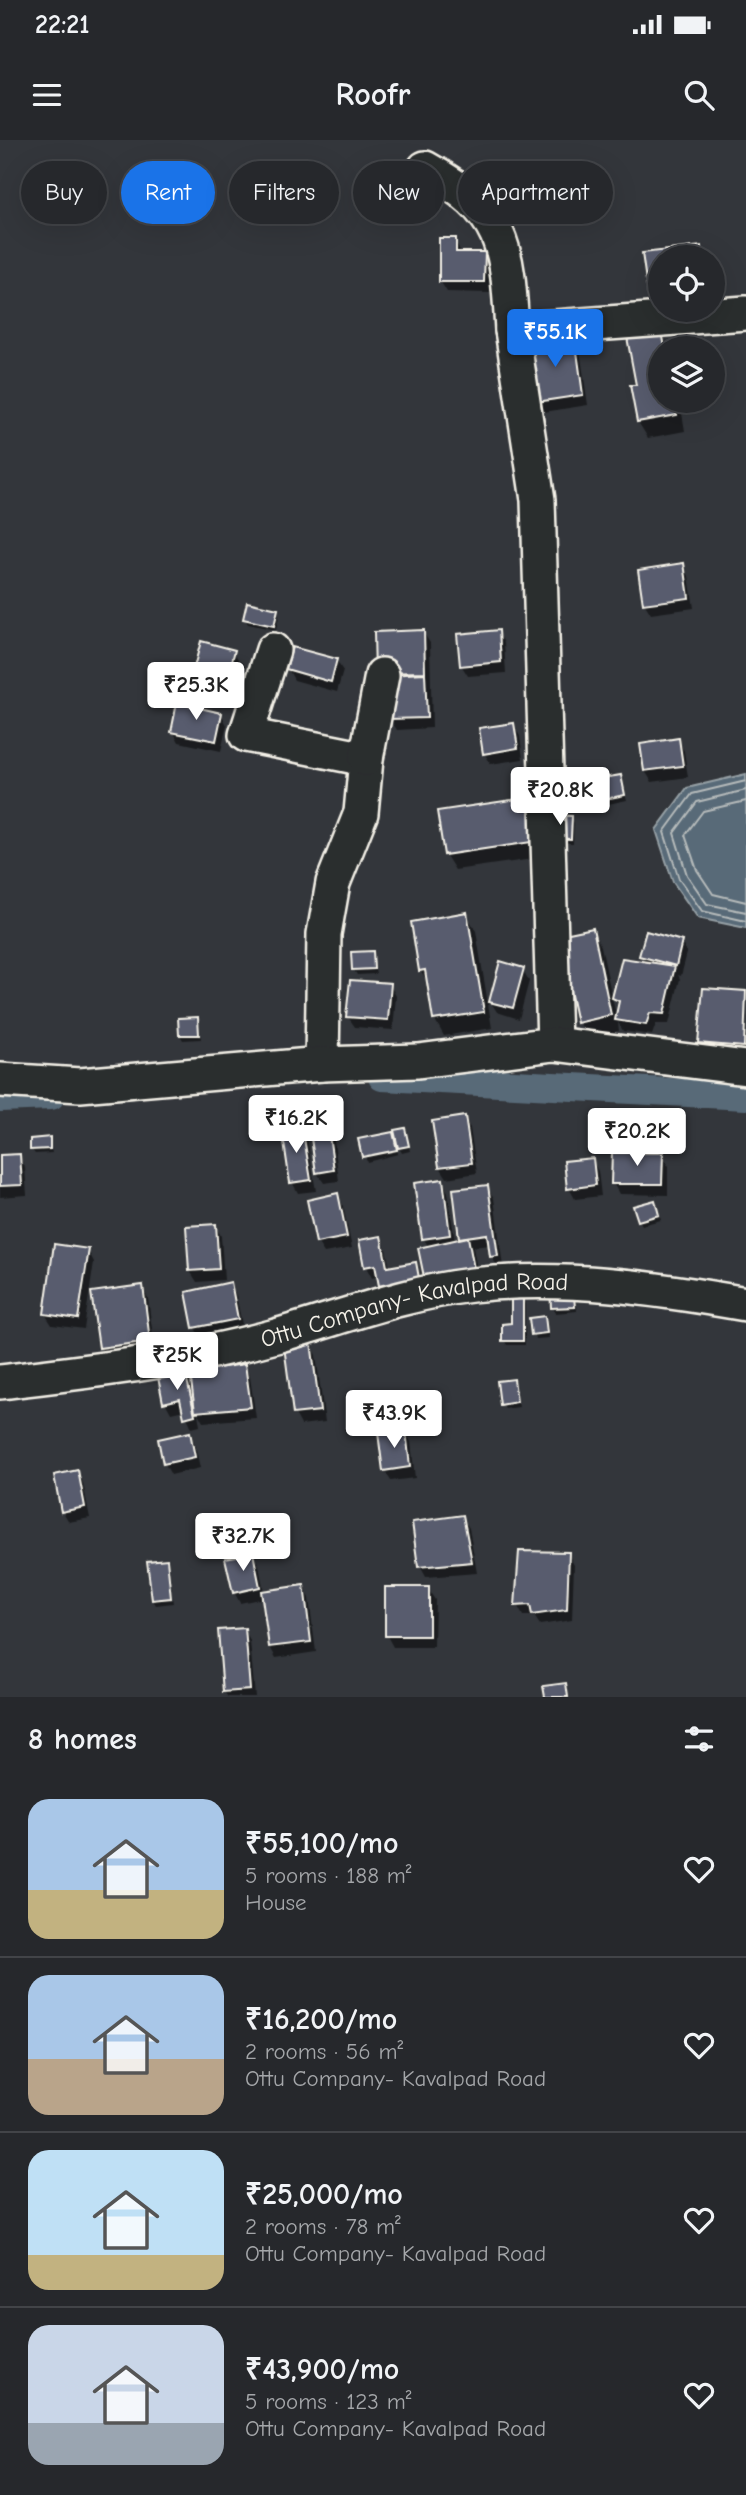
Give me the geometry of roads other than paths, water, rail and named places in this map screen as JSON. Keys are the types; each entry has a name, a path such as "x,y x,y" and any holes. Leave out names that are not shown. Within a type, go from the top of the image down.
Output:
{"street":[{"path":"444,178 491,218 501,243 509,283 512,330 538,500 554,1044"},
{"path":"512,330 746,313"},
{"path":"273,650 246,735 366,759"},
{"path":"322,1064 324,934 333,883 361,813 366,759 382,675"},
{"path":"0,1080 80,1085 322,1064 418,1061 554,1044 746,1068"},
{"name":"Ottu Company- Kavalpad Road","path":"0,1382 196,1354 273,1337 369,1306 470,1285 564,1281 660,1289 746,1304"}],"water":[{"path":"746,774 746,928 698,918 673,882 656,830 687,788"}],"waterway":[{"path":"382,1077 746,1096"},
{"path":"0,1098 51,1096"}]}
